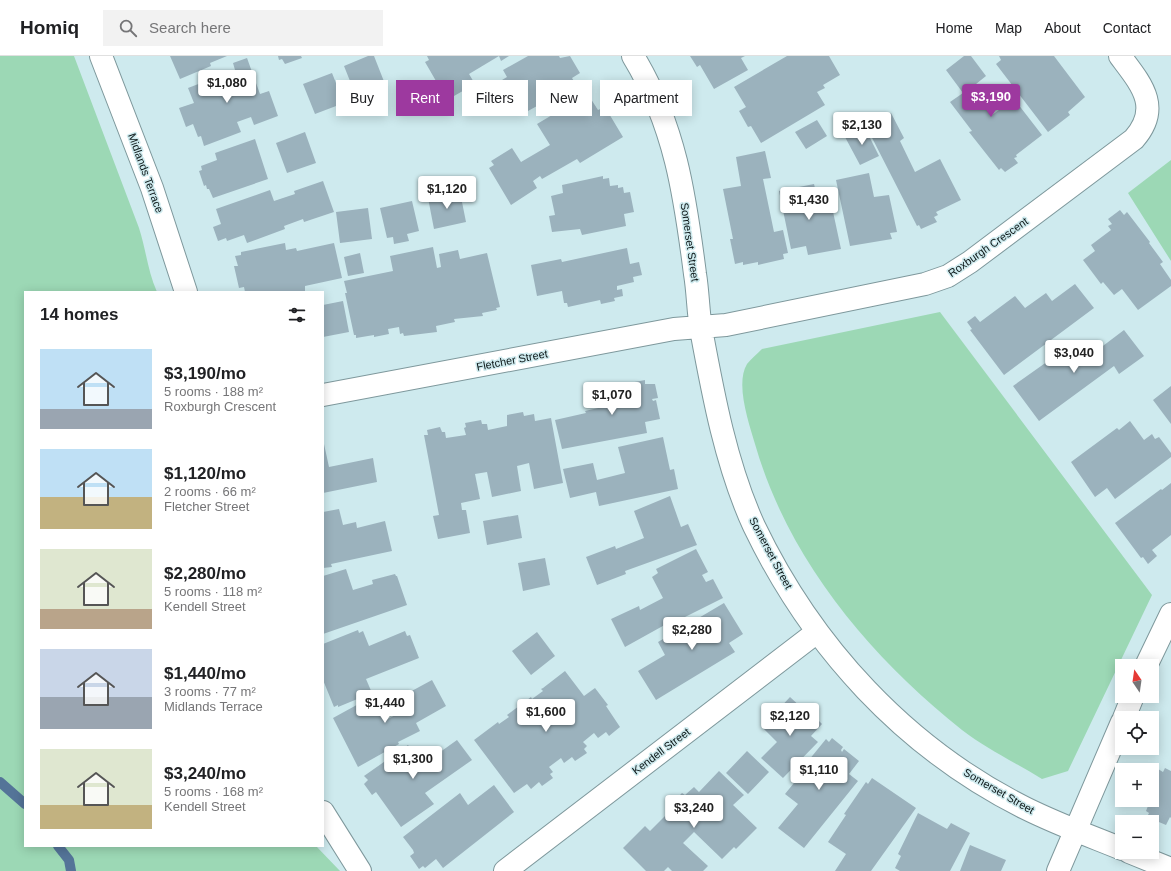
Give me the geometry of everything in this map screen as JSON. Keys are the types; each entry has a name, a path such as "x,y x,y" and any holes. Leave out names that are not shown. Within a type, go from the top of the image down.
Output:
{"street":[{"name":"Midlands Terrace","path":"101,56 152,188 186,291"},
{"name":"Somerset Street","path":"633,56 653,93 666,122 682,184 701,326 727,446 754,525 780,573 817,632 856,680 886,712 922,742 971,777 1005,797 1026,808 1115,846"},
{"name":"Roxburgh Crescent","path":"701,326 726,325 925,284 948,276 964,266 1134,139 1144,128 1148,117 1148,106 1145,92 1120,56"},
{"name":"Fletcher Street","path":"324,395 666,331 701,326"},
{"path":"1149,659 1171,614"},
{"name":"Kendell Street","path":"505,871 817,632"},
{"path":"1058,871 1115,738"},
{"path":"324,814 360,871"},
{"path":"1146,859 1171,869"}],"green space":[{"path":"0,56 74,56 139,228 151,277 157,291 24,291 24,847 317,847 340,871 0,871"},
{"path":"1171,160 1171,261 1128,193"},
{"path":"940,312 1152,595 1121,659 1115,659 1115,673 1068,771 1042,779 971,737 928,701 895,670 864,637 836,602 810,566 788,527 770,486 755,444 744,404 742,382 747,364 762,349"}],"building":[{"path":"170,56 227,56 210,63 211,66 180,79"},
{"path":"278,56 301,56 302,58 285,64 282,59 279,60"},
{"path":"368,56 374,56 383,80 350,80 344,66"},
{"path":"427,56 499,56 469,74 473,80 462,80 462,91 454,96 454,80 435,80 425,62 429,60"},
{"path":"499,56 509,56 501,61"},
{"path":"528,56 559,56 560,58 570,56 580,73 572,78 573,80 536,80 536,107 528,111 528,80 502,80 507,77 503,70"},
{"path":"690,56 745,56 741,58 748,70 714,89 700,65 697,67"},
{"path":"787,56 829,56 840,75 823,85 825,88 817,92 825,105 761,143 751,126 748,127 739,111 746,107 734,87"},
{"path":"964,56 971,56 986,76 971,88 992,115 1014,99 1042,135 1016,155 1017,157 1014,158 1018,163 1005,172 1001,168 999,170 969,132 972,131 950,102 963,93 946,70"},
{"path":"999,56 1054,56 1085,97 1068,112 1070,115 1048,132 996,64 1001,60"},
{"path":"247,58 260,94 269,91 278,116 254,125 251,117 237,122 241,132 204,146 201,136 198,137 193,124 186,127 179,108 194,103 188,88 235,70 233,63"},
{"path":"332,73 336,83 336,106 315,114 303,84"},
{"path":"592,101 598,110 600,109 600,116 610,116 623,137 580,163 577,159 542,179 540,176 533,181 537,188 511,205 489,168 494,165 491,161 512,148 521,162 550,145 537,124 550,116 592,116"},
{"path":"891,113 904,138 900,141 915,172 940,159 961,200 936,212 938,215 934,217 937,222 921,229 919,225 917,226 866,126"},
{"path":"817,120 827,136 806,149 795,132"},
{"path":"865,128 879,156 860,165 845,137"},
{"path":"305,132 316,163 287,173 276,143"},
{"path":"255,139 268,179 213,198 206,185 204,186 199,171 202,170 201,166 217,160 215,153"},
{"path":"765,151 771,178 763,179 774,232 783,230 788,253 783,254 784,259 758,265 758,262 743,265 743,262 735,264 730,239 733,239 723,189 741,186 736,157"},
{"path":"869,173 874,197 889,195 897,232 890,233 892,239 850,246 836,180"},
{"path":"603,176 603,179 609,178 610,186 618,185 618,188 623,187 624,193 630,192 634,212 624,214 626,226 582,235 580,229 552,232 549,216 555,215 551,196 563,193 562,185"},
{"path":"323,181 334,212 304,222 303,219 284,226 285,229 247,243 244,235 227,241 226,238 218,241 213,227 221,224 216,209 270,190 274,201 295,194 294,191"},
{"path":"814,184 820,209 832,207 841,249 808,255 806,246 791,249 779,191"},
{"path":"460,192 466,222 434,229 428,198"},
{"path":"412,201 419,231 407,234 409,241 394,244 393,237 387,238 380,208"},
{"path":"368,208 372,239 340,243 336,212"},
{"path":"1120,210 1124,215 1127,212 1150,242 1149,243 1163,262 1160,264 1171,280 1171,286 1138,310 1122,289 1114,295 1103,282 1101,284 1083,260 1095,251 1091,245 1111,230 1108,226 1112,224 1108,219"},
{"path":"285,243 286,250 296,248 297,251 334,243 342,278 305,286 305,291 245,291 244,287 239,288 234,266 238,266 235,256 241,255 241,252"},
{"path":"433,247 437,268 441,267 439,254 458,250 460,259 487,253 500,307 496,308 497,310 482,313 483,316 454,319 455,322 436,326 437,332 404,336 403,333 400,334 399,327 388,329 389,334 356,338 356,335 354,335 345,293 347,293 344,281 393,271 390,256"},
{"path":"627,248 630,264 639,262 642,275 633,277 634,282 617,286 617,290 622,289 623,296 614,298 615,301 601,304 600,300 568,307 567,303 564,303 562,291 537,296 531,265 561,259 562,262"},
{"path":"360,253 364,273 348,276 344,257"},
{"path":"1075,284 1094,308 1004,375 970,330 972,329 967,322 975,316 980,322 1015,296 1025,308 1046,293 1052,301"},
{"path":"343,301 349,332 324,337 324,305"},
{"path":"1124,330 1144,356 1119,374 1114,366 1039,421 1013,386 1075,342 1087,358"},
{"path":"645,380 645,384 655,384 658,398 652,399 653,401 656,400 660,419 645,422 647,433 562,449 555,420 586,413 585,411 607,406 603,388"},
{"path":"1171,386 1171,424 1153,400"},
{"path":"523,412 524,416 534,414 535,421 551,418 563,483 534,489 529,463 517,466 521,491 492,497 487,472 475,474 480,499 461,503 462,510 466,510 470,533 438,539 433,516 439,515 424,435 428,435 427,430 440,427 442,432 445,432 446,438 466,435 464,428 466,427 465,423 481,420 482,424 487,424 488,430 507,426 507,415"},
{"path":"1130,421 1144,440 1152,434 1155,439 1159,437 1171,453 1171,457 1115,499 1107,488 1095,497 1071,462 1117,428 1119,430"},
{"path":"663,437 670,470 674,469 678,489 599,506 596,492 570,498 563,469 593,463 597,480 625,473 618,447"},
{"path":"324,444 329,467 373,458 377,482 324,493"},
{"path":"1171,483 1171,535 1152,550 1157,556 1148,564 1143,557 1141,558 1115,523"},
{"path":"670,496 681,527 688,524 697,545 625,571 626,574 597,585 586,557 615,546 616,549 644,538 634,511"},
{"path":"339,509 343,525 356,522 357,528 385,521 392,551 331,564 332,567 324,568 324,512"},
{"path":"518,515 522,538 487,545 483,521"},
{"path":"696,549 708,572 702,575 706,582 713,579 723,598 681,619 679,617 625,647 611,619 639,606 640,610 663,598 652,577 658,573 656,569"},
{"path":"545,558 550,585 523,591 518,563"},
{"path":"346,569 353,590 373,584 372,580 395,574 407,605 324,634 324,576"},
{"path":"724,603 743,634 729,643 735,652 656,700 638,671 665,655 658,642"},
{"path":"358,630 359,633 363,631 369,646 405,631 407,636 410,635 419,658 366,679 372,693 338,707 338,705 334,707 324,682 324,644"},
{"path":"537,632 555,656 531,675 512,651"},
{"path":"565,671 584,696 595,688 608,705 606,706 620,727 609,736 606,732 598,738 594,733 583,742 587,746 584,749 587,753 575,761 572,757 564,763 561,758 549,767 553,772 550,774 553,778 542,786 539,782 531,789 527,784 514,793 474,740 498,722 499,724 509,717 507,715 531,697 532,699 543,691 541,689"},
{"path":"432,680 446,706 416,723 420,731 398,742 399,744 358,767 333,718 373,696 386,720 414,705 408,693"},
{"path":"790,697 803,709 805,707 822,724 811,736 818,742 783,778 761,758 777,742 762,727"},
{"path":"832,738 843,747 841,750 842,752 844,749 859,761 849,774 858,781 804,848 778,828 798,804 785,794 802,773 800,771 826,739 829,742"},
{"path":"457,740 472,760 425,793 434,804 401,827 376,792 372,795 364,784 368,780 364,776 408,745 422,765"},
{"path":"747,751 769,772 748,794 726,773"},
{"path":"1165,768 1171,771 1171,818 1170,817 1166,825 1159,822 1159,815 1148,815 1149,813 1146,811 1148,807 1159,807 1159,770 1163,772"},
{"path":"719,771 744,795 733,805 757,828 736,849 734,847 722,859 694,832 683,843 708,866 703,871 672,871 668,867 664,871 646,871 623,848 645,826 650,831 675,806 672,803 682,793 685,795 694,787 699,792"},
{"path":"872,778 916,808 871,871 835,871 846,854 828,842 846,815 844,814 866,782 868,784"},
{"path":"494,785 514,812 443,868 436,859 425,868 423,866 419,869 410,856 414,853 413,850 403,837 460,793 468,805"},
{"path":"918,813 947,829 951,823 970,833 950,871 900,871 895,868 901,856 898,854"},
{"path":"970,845 1006,860 1001,871 960,871"}],"waterway":[{"path":"0,782 24,803"},
{"path":"59,847 69,860 71,871"}]}
